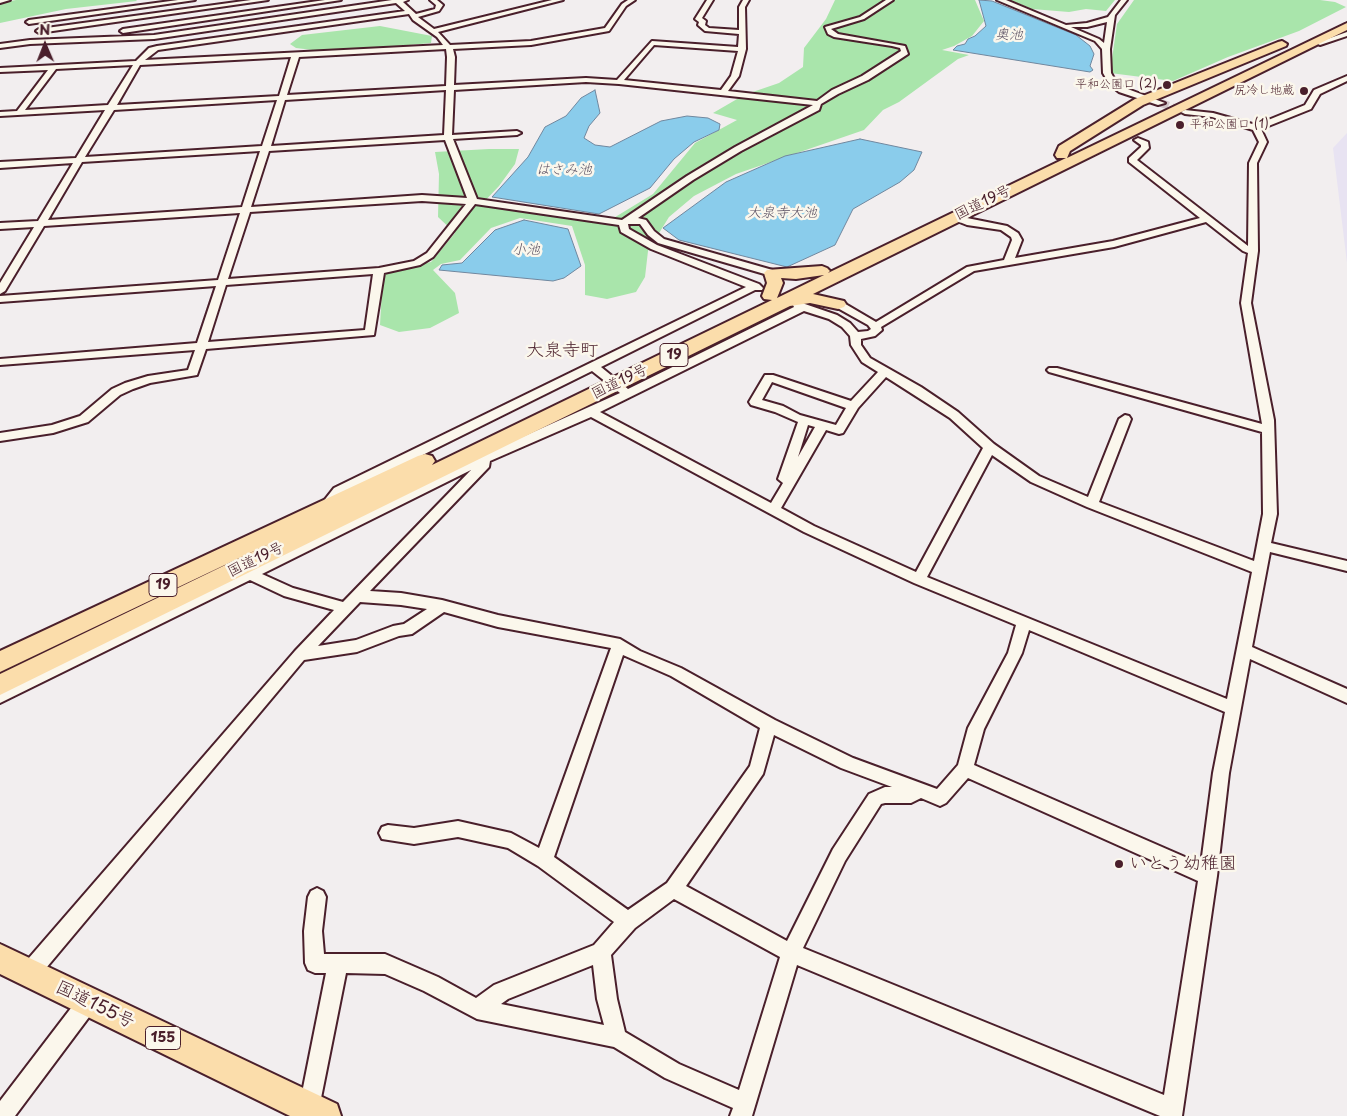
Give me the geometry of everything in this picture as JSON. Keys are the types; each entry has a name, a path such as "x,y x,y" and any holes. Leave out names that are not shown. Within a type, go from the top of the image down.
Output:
{"highway":[{"name":"国道19号","path":"1317,39 1347,18"},
{"name":"国道19号","path":"0,685 778,297 1347,26"},
{"path":"1165,129 1084,159 1067,158 1064,149 1145,99 1302,36 1317,39"},
{"path":"1184,117 1200,114 1223,101 1317,39"},
{"name":"国道19号","path":"827,274 955,217 1067,158"},
{"path":"772,273 827,274 829,292 838,304 810,298 778,297 772,273"},
{"name":"国道19号","path":"0,662 326,507 610,380"},
{"name":"国道155号","path":"0,959 317,1112"}],"street":[{"path":"0,1 7,0"},
{"path":"46,42 39,31 27,20 142,3 192,0"},
{"path":"39,31 265,0"},
{"path":"270,0 287,29"},
{"path":"46,42 338,0"},
{"path":"0,46 154,37 406,0"},
{"path":"435,1 444,0"},
{"path":"434,31 560,0"},
{"path":"0,70 531,43 599,32 610,27 624,5 632,0"},
{"path":"710,0 698,19 703,21 701,25 707,30 742,32"},
{"path":"723,93 735,76 742,49 742,7 746,0"},
{"path":"890,0 862,18 827,28 830,33 836,36 892,44 903,47 905,52 865,78 835,92 818,103 816,108 738,149 690,178 625,222 624,230 654,247 833,317 846,325 855,336 856,345 866,360 917,390 954,415 990,447 1035,479 1092,504 1260,569"},
{"path":"1000,0 1092,37 1106,49"},
{"path":"1124,0 1110,19 1106,49 1108,77 1113,84 1122,90 1161,103"},
{"path":"397,1 415,19 434,31 448,46 451,57 448,137 473,201"},
{"path":"0,292 138,63 157,48 437,10 440,5 435,1"},
{"path":"142,3 157,48"},
{"path":"1062,25 1087,25 1110,19"},
{"path":"1317,39 1347,34"},
{"path":"619,82 652,43 742,49"},
{"path":"0,437 53,429 84,419 116,392 129,386 148,380 194,373 296,54"},
{"path":"19,113 54,67"},
{"path":"1200,114 1213,115 1256,128 1308,108 1317,92 1347,78"},
{"path":"0,114 586,80 818,103"},
{"path":"673,889 791,953 1172,1113 1208,876 1221,773 1270,514 1268,420 1246,303 1253,251 1253,163 1263,142 1256,128"},
{"path":"0,165 517,133"},
{"path":"1138,140 1145,144 1145,148 1132,160 1246,249 1253,251"},
{"path":"0,226 422,198 473,201 625,222 643,222 651,234 661,241 772,273"},
{"path":"0,299 379,271 417,263 430,255 473,201"},
{"path":"955,217 970,223 1004,228 1015,234 1017,240 1008,263"},
{"path":"874,326 971,269 1114,244 1207,219"},
{"path":"0,362 370,333 379,271"},
{"path":"0,696 484,459 591,412 610,380 778,297"},
{"path":"838,304 874,326 877,330 871,334 855,336"},
{"path":"1053,370 1268,430"},
{"path":"853,406 769,377 755,402 779,409 804,421 839,430 853,406 884,372"},
{"path":"591,412 773,511 919,579 1233,708"},
{"path":"1092,504 1125,419"},
{"path":"773,511 804,421"},
{"path":"773,511 822,426"},
{"path":"919,579 990,447"},
{"path":"29,973 300,655 485,464 484,459"},
{"path":"1264,546 1347,566"},
{"path":"250,574 289,592 345,608"},
{"path":"357,596 401,599 442,606 498,621 615,643 676,672 770,726 848,763 940,798 965,769 976,728 1016,653 1024,622"},
{"path":"300,655 357,646 398,630 407,630 442,606"},
{"path":"544,860 619,646"},
{"path":"1244,650 1347,696"},
{"path":"477,1009 501,992 601,952 628,921 673,889 757,769 770,726"},
{"path":"965,769 1208,876"},
{"path":"317,897 313,931 315,963 385,964 431,984 477,1009 617,1038 743,1110 791,953 838,855 875,798 885,795 911,795 921,790"},
{"path":"388,833 414,836 458,829 511,841 544,860 628,921"},
{"path":"601,952 607,999 617,1038"},
{"path":"317,1112 338,963"},
{"path":"2,1116 88,1002"}],"shaded area":[{"path":"1347,133 1347,263 1333,148"}],"green space":[{"path":"16,0 137,1 66,9 0,23 0,3"},
{"path":"835,0 975,0 984,21 972,36 942,50 969,55 958,59 899,102 883,110 864,130 736,174 694,196 669,217 648,251 645,277 636,292 607,299 585,295 585,265 572,226 520,218 491,228 460,260 441,264 433,270 455,293 459,313 430,328 399,332 380,325 383,271 431,262 455,233 438,217 439,174 435,152 519,149 515,164 499,186 482,204 548,216 612,219 653,194 695,143 737,120 713,113 744,95 779,83 803,67 804,48 826,19"},
{"path":"1010,0 1115,0 1106,11 1086,9 1069,12 1032,9"},
{"path":"1134,0 1320,0 1335,2 1346,7 1299,31 1228,57 1173,81 1110,73 1117,24"},
{"path":"380,26 432,36 431,43 321,51 296,48 290,44 302,35"}],"water":[{"name":"奥池","path":"979,0 992,1 1076,35 1090,46 1094,54 1090,66 1093,70 1090,72 953,50 957,46 965,44 968,39 975,36 986,26"},
{"name":"はさみ池","path":"595,90 600,113 589,126 584,138 595,145 610,147 661,121 687,116 708,118 720,124 719,130 694,142 674,159 650,188 599,214 492,197 528,157 545,127 566,116 581,98"},
{"name":"大泉寺大池","path":"860,139 922,152 914,170 900,182 853,209 835,245 787,267 679,240 663,228 726,182 785,156"},
{"name":"小池","path":"524,220 568,229 581,266 564,278 553,281 439,270 442,265 462,263 495,230"}],"tunnel":[{"path":"1161,103 1185,112"}],"place":[{"name":"平和公園口 (2)","path":"1167,85"},
{"name":"尻冷し地蔵","path":"1304,91"},
{"name":"平和公園口 (1)","path":"1180,125"},
{"name":"いとう幼稚園","path":"1119,864"}],"district":[{"name":"大泉寺町","path":"562,351"}]}
